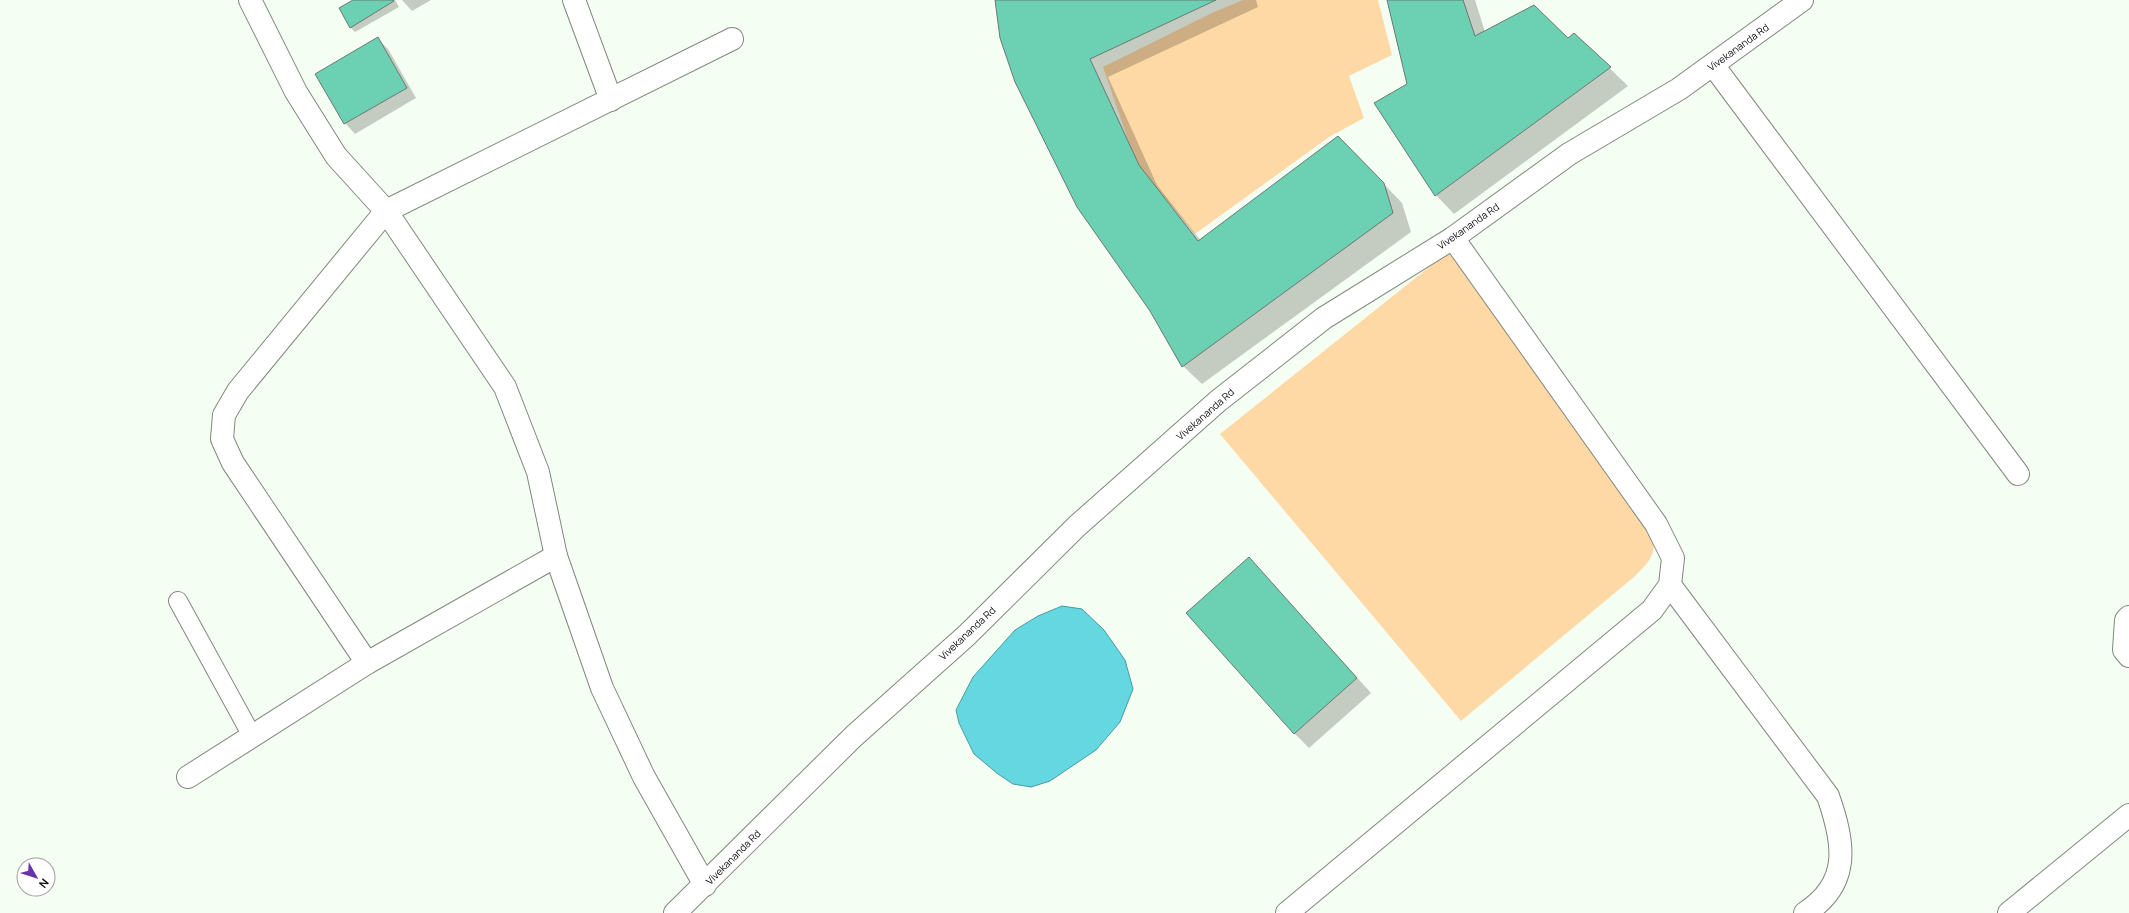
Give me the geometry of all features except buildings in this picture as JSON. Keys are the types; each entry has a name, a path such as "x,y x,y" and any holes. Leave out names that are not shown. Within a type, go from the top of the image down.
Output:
{"street":[{"path":"250,0 296,92 336,156 386,211 505,387 538,472 556,556 602,688 644,777 705,885"},
{"path":"574,0 611,100"},
{"name":"Vivekananda Rd","path":"684,910 705,885 854,736 967,635 1077,526 1218,401 1324,318 1453,238 1569,154 1679,89 1802,0"},
{"path":"367,663 233,463 222,439 224,415 238,391 386,211 732,39"},
{"path":"1712,65 2018,474"},
{"path":"1287,913 1652,610 1670,585 1673,558 1656,524 1453,238"},
{"path":"188,777 367,663 556,556"},
{"path":"1670,585 1828,796 1837,821 1840,842 1840,869 1834,886 1820,903 1805,913"},
{"path":"2129,617 2126,620 2124,650 2129,656"},
{"path":"2009,913 2129,815"}],"lane":[{"path":"178,601 252,736"}],"shaded area":[{"path":"1243,0 1378,0 1392,55 1349,76 1364,118 1329,137 1195,234 1136,163 1103,67 1212,13"},
{"path":"1453,248 1651,525 1654,542 1654,548 1650,559 1634,577 1461,721 1220,434"}],"water":[{"path":"1062,606 1082,609 1104,630 1125,660 1133,689 1120,722 1096,750 1050,781 1031,787 1013,784 998,774 974,754 959,723 956,710 973,677 1015,630 1038,616"}]}
